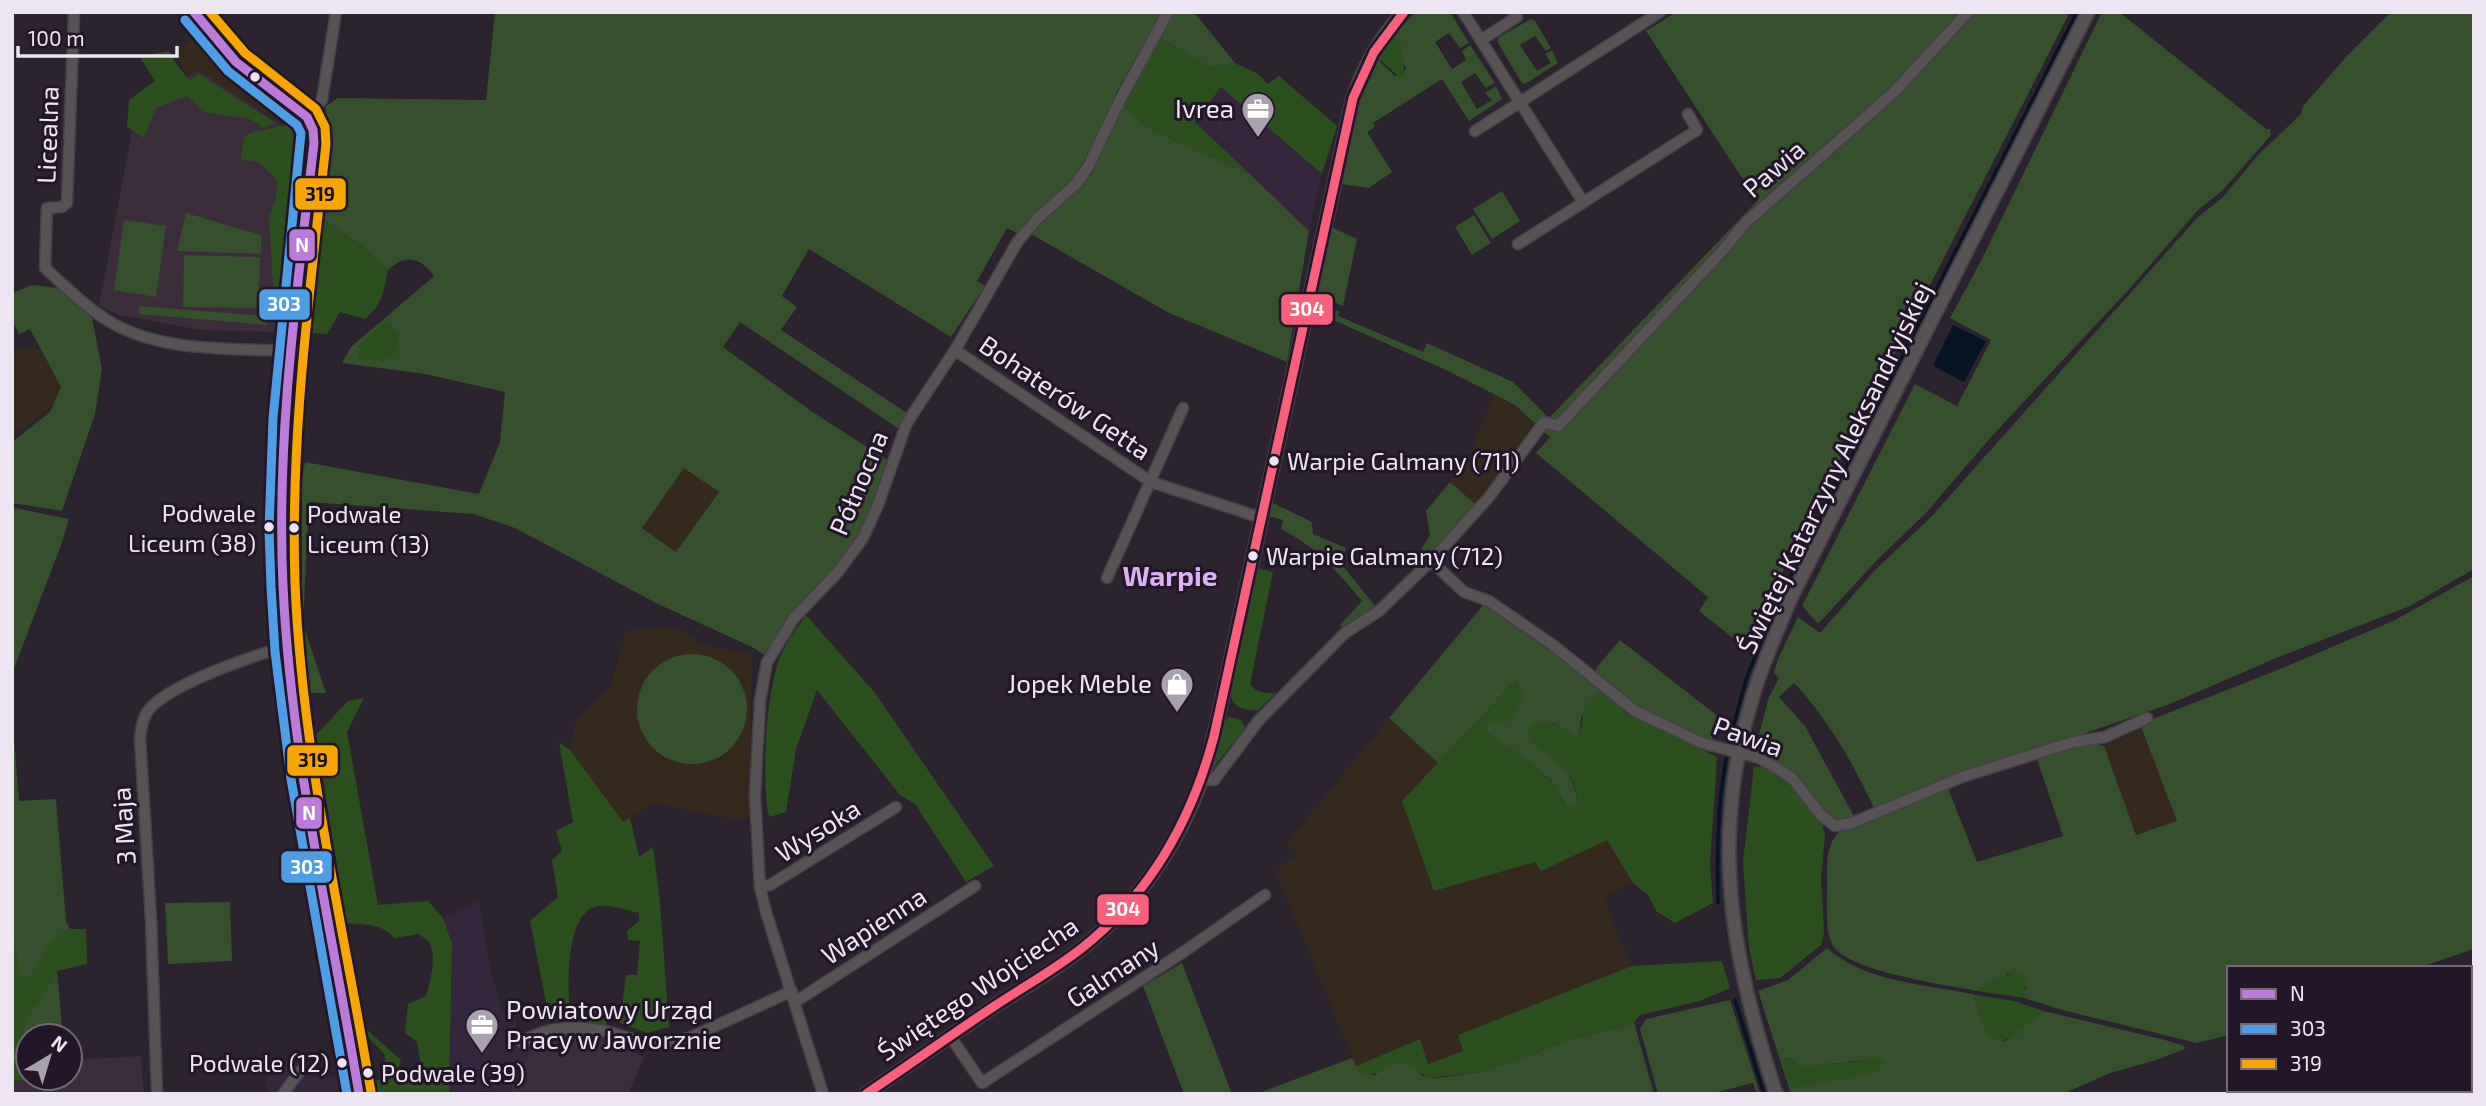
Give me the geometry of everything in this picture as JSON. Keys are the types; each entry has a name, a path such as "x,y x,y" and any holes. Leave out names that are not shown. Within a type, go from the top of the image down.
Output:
{"street":[{"name":"Licealna","path":"74,12 66,203 62,207 47,208 45,268 97,314 121,327 165,342 290,351"},
{"path":"194,12 236,62 307,117 313,130 314,143 290,351 282,489 282,554 287,646 304,781 359,1094"},
{"path":"307,117 322,100 336,12"},
{"name":"Północna","path":"823,1094 760,887 755,796 760,701 767,662 794,618 837,573 863,538 878,505 906,425 955,350 1018,241 1038,218 1083,176 1120,100 1168,12"},
{"name":"Świętego Wojciecha","path":"866,1094 1072,956 1108,926 1163,858 1184,820 1202,780 1213,744 1353,99 1371,56 1404,12"},
{"path":"1464,12 1583,202"},
{"path":"1481,40 1517,17 1514,12"},
{"path":"1475,131 1660,12"},
{"name":"Pawia","path":"1968,12 1893,93 1745,223 1724,249 1558,426 1544,422 1490,496 1432,561 1465,592 1489,601 1553,645 1635,711 1702,743 1759,758 1792,778 1828,822 1842,826 1962,777 2073,742 2105,737 2147,718"},
{"name":"Świętej Katarzyny Aleksandryjskiej","path":"1776,1094 1752,1020 1733,927 1729,869 1729,833 1739,753 1756,685 1792,596 2088,12"},
{"path":"1518,244 1697,130 1688,114"},
{"name":"Bohaterów Getta","path":"955,350 1151,482 1262,518"},
{"name":"Bohaterów Getta","path":"1107,578 1183,408"},
{"path":"1202,780 1214,780 1259,720 1345,633 1379,611 1432,561"},
{"name":"3 Maja","path":"157,1094 141,730 152,707 173,692 239,660 287,646"},
{"name":"Wysoka","path":"760,887 770,885 896,807"},
{"name":"Wapienna","path":"522,1042 553,1028 599,1030 645,1042 674,1042 688,1038 794,996 975,886"},
{"name":"Galmany","path":"982,1083 1182,953 1265,895"},
{"path":"950,1036 989,1094"},
{"path":"283,1094 300,1071"}],"shaded area":[{"path":"198,33 223,62 290,114 283,126 197,70 187,75 175,53"},
{"path":"198,70 301,138 279,237 279,332 201,330 119,315 99,306 137,105"},
{"path":"1221,86 1322,174 1309,231 1195,122"},
{"path":"26,346 41,350 61,387 53,405 12,437 12,353"},
{"path":"1494,394 1516,406 1536,424 1502,475 1475,504 1450,482 1464,468"},
{"path":"684,467 719,492 677,552 642,528"},
{"path":"679,627 702,645 751,654 750,813 745,821 654,803 623,823 571,751 576,720 611,686 626,631"},
{"path":"1389,718 1438,763 1402,801 1536,862 1541,871 1607,839 1633,883 1603,898 1632,966 1458,1035 1464,1051 1428,1064 1419,1039 1356,1066 1276,872 1297,853 1286,845 1290,839"},
{"path":"2141,729 2178,821 2136,835 2104,746"},
{"path":"479,901 491,972 502,1011 514,1017 519,1033 550,1022 551,1033 532,1047 509,1094 449,1094 452,943 443,918"},
{"path":"551,1033 599,1036 644,1057 628,1094 509,1094 532,1047 539,1037"},
{"path":"141,1056 144,1094 12,1094 14,1081 14,1092 84,1092 84,1059"},
{"path":"295,1059 297,1068 314,1077 318,1074 344,1074 347,1094 268,1094 265,1064"}],"green space":[{"path":"495,12 1162,12 1117,91 1101,129 1077,173 1079,175 1017,233 1007,228 977,281 985,286 951,337 809,249 782,296 797,307 781,330 907,413 899,429 740,322 723,347 814,413 889,461 866,524 848,555 787,621 764,655 658,604 515,528 473,514 309,502 303,624 326,693 308,693 300,622 302,480 305,462 479,494 500,442 505,392 425,374 342,363 351,347 434,276 424,265 413,260 401,261 388,270 362,246 323,219 330,165 318,163 326,106 338,98 486,100","holes":["684,468 719,492 676,552 642,528"]},
{"path":"1173,12 1194,12 1235,63 1208,67 1160,37"},
{"path":"1416,12 1450,12 1469,43 1460,48 1449,33 1435,42 1452,69 1466,60 1462,51 1470,45 1495,83 1486,88 1475,73 1461,82 1477,109 1492,100 1485,93 1496,86 1502,99 1469,121 1442,79 1373,123 1375,127 1367,132 1392,172 1369,188 1341,184 1365,83 1381,53 1380,62 1395,76 1406,69 1394,38 1389,40"},
{"path":"1676,12 2070,12 1776,585 1754,616 1756,620 1743,646 1699,611 1708,597 1536,453 1550,437 1516,406 1446,370 1313,311 1321,308 1340,312 1338,316 1423,352 1427,343 1513,382 1549,418 1759,199 1738,172 1646,31"},
{"path":"2102,12 2119,12 2266,129 2270,129 2271,135 2222,191 2198,210 2133,285 1991,437 1925,514 1879,558 1818,624 1802,606 1915,384 1957,406 1991,340 1950,318 1981,261"},
{"path":"2391,12 2474,12 2474,569 2410,606 2274,659 2170,704 2045,747 1973,768 1875,810 1839,743 1794,683 1779,697 1805,726 1855,818 1831,822 1791,773 1755,750 1769,697 1779,678 1774,673 1778,659 1798,617 1820,633 1874,571 1931,517 2197,218 2223,197 2259,154 2301,114 2303,106 2346,57"},
{"path":"1531,19 1535,21 1551,48 1546,51 1535,36 1520,45 1537,71 1551,63 1545,54 1552,50 1558,63 1525,84 1521,82 1497,41 1499,37"},
{"path":"1160,37 1208,67 1235,63 1258,74 1268,84 1279,76 1337,126 1322,174 1221,87 1195,122 1250,174 1153,131 1122,105"},
{"path":"1394,38 1400,41 1403,64 1404,75 1399,77 1379,59 1389,40"},
{"path":"169,51 189,80 199,74 275,123 264,128 250,119 205,112 187,96 156,108 144,138 127,127 129,100 155,81 139,56"},
{"path":"1122,105 1153,131 1250,174 1309,231 1287,362 1169,313 1031,234 1092,174"},
{"path":"290,124 303,133 305,150 285,318 275,313 269,219 276,196 277,180 259,162 241,159 244,137 250,133"},
{"path":"1502,191 1520,221 1492,239 1473,209"},
{"path":"186,213 261,235 261,254 177,251"},
{"path":"1474,215 1491,243 1472,255 1455,227"},
{"path":"323,219 362,246 388,270 379,303 365,319 340,312 327,334 307,333"},
{"path":"124,220 166,226 156,297 114,290"},
{"path":"1331,227 1357,239 1343,306 1317,294"},
{"path":"184,255 260,257 258,308 183,307"},
{"path":"32,285 59,288 92,318 102,369 95,414 62,511 12,503 12,442 50,412 61,387 30,329 19,334 12,320 12,293"},
{"path":"139,306 267,316 267,325 139,314"},
{"path":"388,321 399,335 395,354 383,362 358,358 359,346 381,324"},
{"path":"1450,482 1475,504 1436,549 1412,564 1430,535 1426,511"},
{"path":"1273,503 1312,522 1313,534 1346,548 1342,565 1376,607 1344,629 1340,625 1362,601 1326,560 1281,529 1283,520 1268,516"},
{"path":"15,508 69,519 12,674 12,511"},
{"path":"1257,568 1273,572 1250,684 1258,691 1276,693 1257,711 1236,705 1230,692"},
{"path":"2474,576 2474,949 2424,966 2227,966 2227,1036 2197,1043 2024,998 2022,992 2027,988 2008,972 2006,977 1987,983 1977,991 1921,981 1876,969 1841,954 1832,944 1827,924 1827,863 1832,842 1841,830 1948,788 1977,862 2063,836 2037,759 2091,742 2104,746 2136,835 2177,821 2140,724 2393,621"},
{"path":"1484,604 1554,653 1606,696 1597,694 1581,718 1579,736 1576,737 1554,723 1532,741 1557,761 1570,777 1576,796 1576,806 1571,809 1567,807 1551,780 1485,731 1516,680 1438,763 1389,718"},
{"path":"806,615 875,693 994,866 966,882 915,804 900,795 817,690 796,749 786,812 769,817 765,759 771,692 782,651"},
{"path":"1620,640 1719,717 1712,739 1704,740 1638,707 1595,672"},
{"path":"692,654 713,658 731,670 743,688 747,709 743,730 731,748 713,760 692,764 671,760 653,748 641,730 637,709 641,688 653,670 671,658"},
{"path":"1516,680 1525,692 1514,715 1506,722 1487,724 1485,731 1541,771 1572,809 1576,806 1573,781 1528,734 1532,726 1543,721 1579,736 1585,707 1597,694 1606,696 1628,712 1717,757 1710,863 1713,903 1675,923 1656,911 1648,895 1633,883 1607,840 1541,871 1535,862 1434,891 1402,801"},
{"path":"364,698 347,732 378,905 428,901 443,918 452,943 449,1094 374,1094 372,1082 386,1077 385,1055 367,1036 366,1029 401,1060 395,1080 407,1080 407,1073 422,1070 417,1042 405,1033 408,1004 426,996 433,960 431,947 419,934 394,938 378,927 346,923 316,735 348,701"},
{"path":"12,711 19,801 56,799 66,921 70,929 57,971 62,1022 22,1022 12,921"},
{"path":"1229,717 1241,720 1245,728 1213,768 1224,722"},
{"path":"559,742 571,751 623,822 630,818 639,857 653,847 669,1027 647,1033 620,1023 626,975 637,975 640,941 628,940 627,931 639,921 639,913 606,906 595,907 586,912 574,934 569,964 569,1003 608,1009 606,1028 578,1022 550,1022 530,921 558,897 552,860 562,851 556,831 573,822"},
{"path":"1754,766 1766,768 1790,781 1806,797 1822,823 1825,836 1821,877 1824,933 1821,945 1780,978 1756,980 1749,949 1743,862"},
{"path":"230,902 232,961 168,964 165,903"},
{"path":"70,929 86,929 87,964 57,971 24,1022 14,1022 12,1081 12,934 14,933 20,978 31,976 48,944"},
{"path":"1827,948 1860,969 1878,975 1976,995 1975,1002 1987,1034 2005,1041 2044,1011 2165,1040 2184,1046 2185,1049 2110,1073 2063,1094 1791,1094 1758,991 1788,980","holes":["1790,1058 1802,1069 1818,1065 1867,1059 1812,1084 1792,1088 1782,1059"]},
{"path":"1722,961 1730,988 1700,1001 1640,1015 1624,1027 1579,1037 1481,1072 1429,1078 1400,1060 1375,1074 1365,1075 1360,1074 1356,1066 1420,1039 1428,1064 1463,1051 1458,1035 1632,966"},
{"path":"1182,963 1232,1094 1184,1094 1143,986"},
{"path":"2013,968 2023,974 2029,983 2022,993 2024,998 1977,991 1995,978 2006,977"},
{"path":"1976,995 2014,1001 2044,1011 2016,1034 2001,1041 1987,1034 1975,1002"},
{"path":"1730,1000 1760,1094 1757,1094 1753,1083 1710,1094 1658,1094 1640,1029 1646,1019"},
{"path":"1634,1022 1654,1094 1256,1094 1352,1058 1360,1073 1375,1075 1382,1068 1400,1060 1423,1076 1437,1078 1481,1072 1579,1037 1624,1027"},
{"path":"1790,1058 1802,1069 1814,1065 1867,1059 1881,1058 1886,1061 1876,1073 1792,1088 1782,1059"}],"water":[{"path":"1953,325 1986,341 1964,382 1933,366"}],"waterway":[{"path":"1784,589 2077,12"},
{"path":"1729,742 1747,676 1777,606"},
{"path":"1718,903 1719,813 1726,759"},
{"path":"1735,1000 1764,1094"}],"transit line":[{"name":"N","path":"194,12 236,62 307,117 313,130 314,143 285,420 282,475 283,586 287,650 303,777 359,1094"},
{"name":"319","path":"210,12 245,53 316,109 325,127 326,144 298,418 295,583 299,647 315,775 371,1092"},
{"name":"304","path":"866,1094 1049,971 1106,927 1148,879 1165,853 1194,797 1214,736 1353,98 1374,52 1404,12"},
{"name":"303","path":"185,20 228,71 297,125 301,133 273,418 269,530 271,587 275,652 291,779 347,1094"}],"place":[{"name":"Ivrea","path":"1258,139"},
{"name":"Warpie Galmany (711)","path":"1274,461"},
{"name":"Podwale Liceum (38)","path":"269,527"},
{"name":"Podwale Liceum (13)","path":"294,528"},
{"name":"Warpie Galmany (712)","path":"1253,556"},
{"name":"Jopek Meble","path":"1177,714"},
{"name":"Powiatowy Urząd Pracy w Jaworznie","path":"482,1055"},
{"name":"Podwale (12)","path":"342,1063"},
{"name":"Podwale (39)","path":"368,1073"}],"district":[{"name":"Warpie","path":"1170,576"}]}
